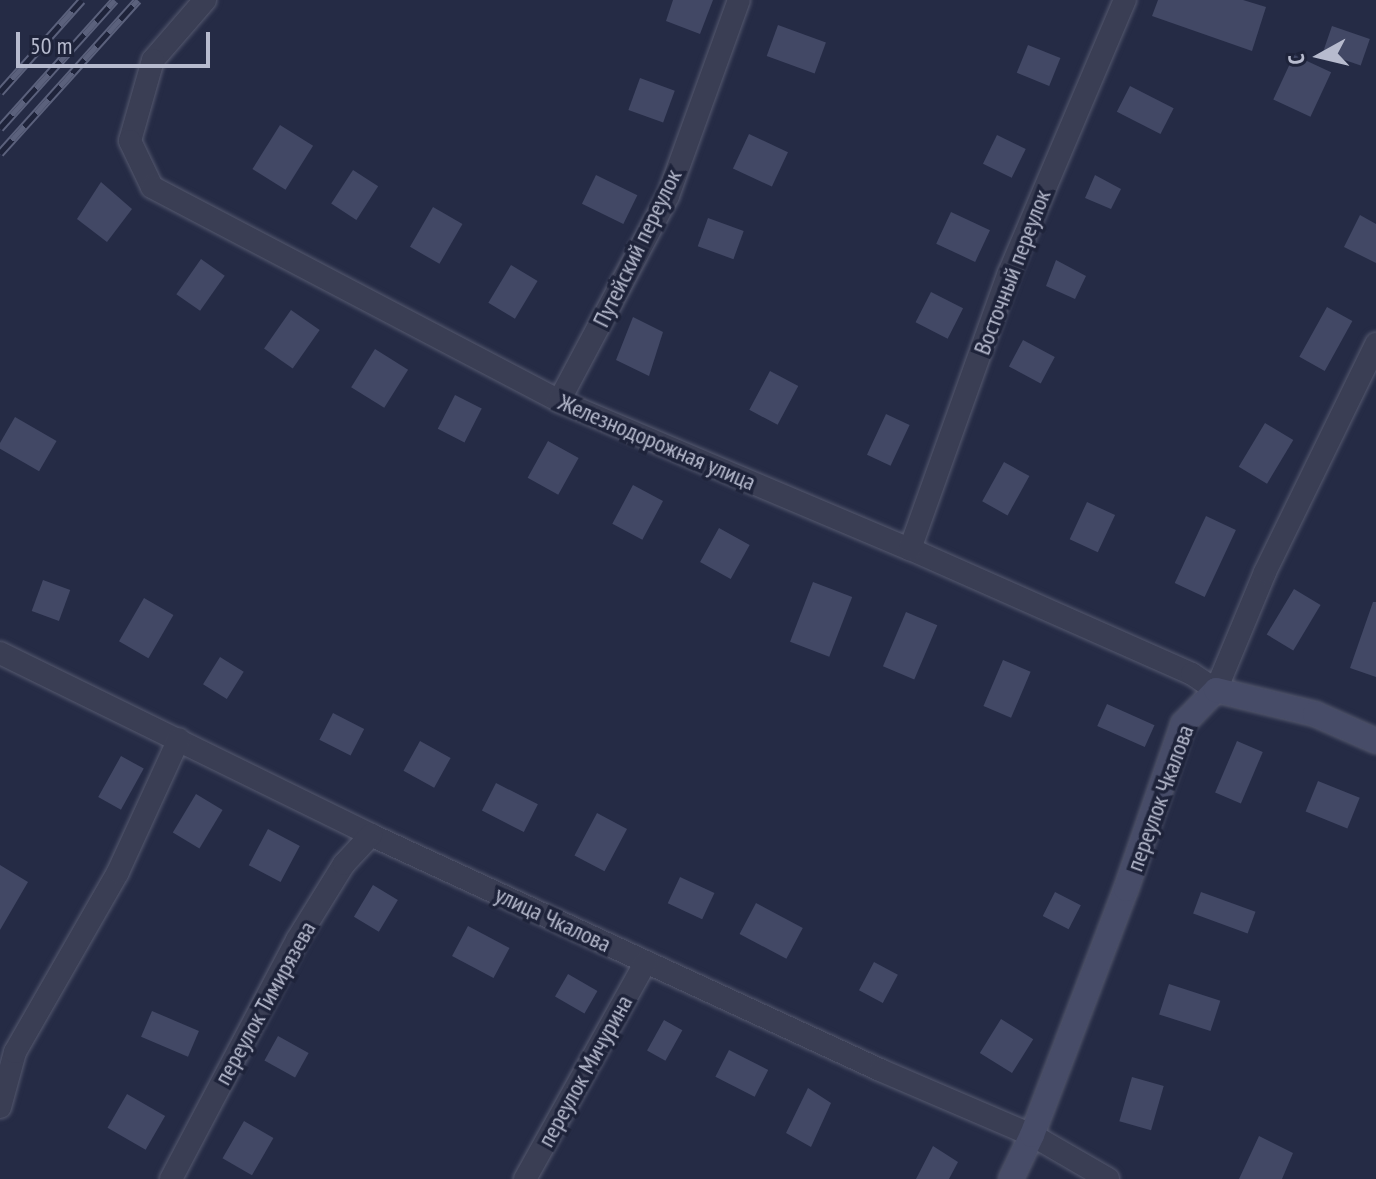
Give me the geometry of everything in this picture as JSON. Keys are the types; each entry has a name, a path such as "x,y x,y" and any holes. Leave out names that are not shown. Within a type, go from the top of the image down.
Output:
{"street":[{"name":"Железнодорожная улица","path":"205,0 153,60 130,141 152,187 559,401 910,549 1192,674 1216,690 1315,714 1376,741"},
{"name":"Путейский переулок","path":"559,401 668,196 739,0"},
{"name":"Восточный переулок","path":"910,549 1009,273 1125,0"},
{"name":"переулок Чкалова","path":"1011,1179 1032,1135 1126,889 1183,724 1216,690 1265,572 1376,344"},
{"name":"улица Чкалова","path":"0,653 371,835 1032,1135 1108,1179"},
{"path":"0,1107 8,1044 118,872 179,739"},
{"name":"переулок Тимирязева","path":"171,1179 297,940 344,864 371,835"},
{"name":"переулок Мичурина","path":"525,1179 646,962"}],"building":[{"path":"673,0 713,0 700,34 666,21"},
{"path":"1158,0 1243,0 1266,7 1252,51 1152,16"},
{"path":"778,25 826,42 815,73 767,56"},
{"path":"1332,26 1370,39 1361,65 1323,52"},
{"path":"1028,45 1060,58 1049,86 1017,73"},
{"path":"1294,55 1331,72 1310,117 1273,99"},
{"path":"640,78 675,91 663,123 628,110"},
{"path":"1130,86 1174,108 1160,134 1117,112"},
{"path":"280,125 313,146 286,190 252,169"},
{"path":"749,134 788,152 772,187 733,168"},
{"path":"997,135 1026,149 1012,178 983,164"},
{"path":"353,170 378,186 356,220 331,204"},
{"path":"596,175 637,195 623,224 582,204"},
{"path":"1095,175 1121,189 1111,209 1085,198"},
{"path":"101,182 132,209 107,242 77,219"},
{"path":"433,207 462,224 439,264 410,247"},
{"path":"951,212 990,230 975,262 936,244"},
{"path":"1360,215 1376,224 1376,263 1344,247"},
{"path":"708,218 744,231 733,259 698,246"},
{"path":"201,259 225,276 200,311 176,294"},
{"path":"1056,260 1086,276 1075,299 1046,286"},
{"path":"511,265 538,281 515,319 488,303"},
{"path":"931,292 963,308 948,339 916,322"},
{"path":"1327,307 1352,321 1325,371 1299,357"},
{"path":"291,310 320,330 293,369 264,349"},
{"path":"633,317 663,332 649,376 616,360"},
{"path":"1023,340 1055,357 1041,383 1009,366"},
{"path":"375,349 408,370 384,408 351,387"},
{"path":"770,371 798,386 778,425 749,410"},
{"path":"455,395 482,409 464,442 438,429"},
{"path":"886,414 910,425 891,466 867,455"},
{"path":"15,417 57,441 39,471 0,449 0,443"},
{"path":"1265,423 1293,440 1267,484 1239,467"},
{"path":"548,441 579,458 558,495 528,478"},
{"path":"1004,462 1029,476 1008,515 982,501"},
{"path":"633,485 663,501 642,540 612,524"},
{"path":"1087,502 1115,515 1098,552 1070,539"},
{"path":"1206,516 1236,530 1205,597 1175,583"},
{"path":"719,528 750,545 731,579 700,562"},
{"path":"43,580 70,590 59,621 32,611"},
{"path":"813,582 852,597 829,657 790,642"},
{"path":"1294,589 1321,605 1293,650 1267,634"},
{"path":"144,598 173,615 148,658 119,641"},
{"path":"1373,602 1376,602 1376,677 1350,668"},
{"path":"906,612 937,625 914,680 883,666"},
{"path":"220,657 244,672 227,699 203,684"},
{"path":"1003,660 1031,672 1011,718 983,706"},
{"path":"1107,704 1155,725 1145,747 1097,726"},
{"path":"333,713 364,729 351,756 319,740"},
{"path":"420,741 451,758 434,788 404,771"},
{"path":"1237,741 1263,752 1241,803 1215,793"},
{"path":"121,756 144,769 121,810 98,797"},
{"path":"1318,781 1360,798 1347,828 1306,812"},
{"path":"496,783 538,804 524,832 482,811"},
{"path":"196,794 223,810 199,849 173,833"},
{"path":"597,813 627,829 604,871 574,855"},
{"path":"268,829 300,846 281,882 249,865"},
{"path":"0,865 28,882 0,930"},
{"path":"680,877 714,893 702,919 668,903"},
{"path":"373,885 398,900 379,932 354,917"},
{"path":"1055,892 1081,905 1069,929 1043,916"},
{"path":"1201,892 1256,912 1248,933 1193,914"},
{"path":"756,903 803,928 786,959 740,934"},
{"path":"468,926 509,948 494,978 452,956"},
{"path":"874,962 898,975 883,1003 859,990"},
{"path":"568,974 597,991 584,1014 555,997"},
{"path":"1169,984 1220,1001 1210,1031 1159,1014"},
{"path":"152,1011 199,1031 188,1057 141,1037"},
{"path":"1001,1019 1033,1039 1012,1073 980,1053"},
{"path":"664,1020 682,1030 665,1061 647,1051"},
{"path":"278,1036 309,1053 295,1077 264,1060"},
{"path":"729,1050 768,1070 755,1097 715,1077"},
{"path":"1132,1077 1164,1086 1151,1130 1119,1121"},
{"path":"808,1088 831,1103 811,1147 786,1133"},
{"path":"127,1094 165,1116 146,1150 108,1128"},
{"path":"244,1121 273,1138 252,1175 222,1158"},
{"path":"1259,1136 1293,1153 1282,1179 1239,1179"},
{"path":"933,1146 958,1162 949,1179 916,1179"}],"railway":[{"path":"0,92 82,0"},
{"path":"0,128 115,0"},
{"path":"0,153 138,0"}]}
